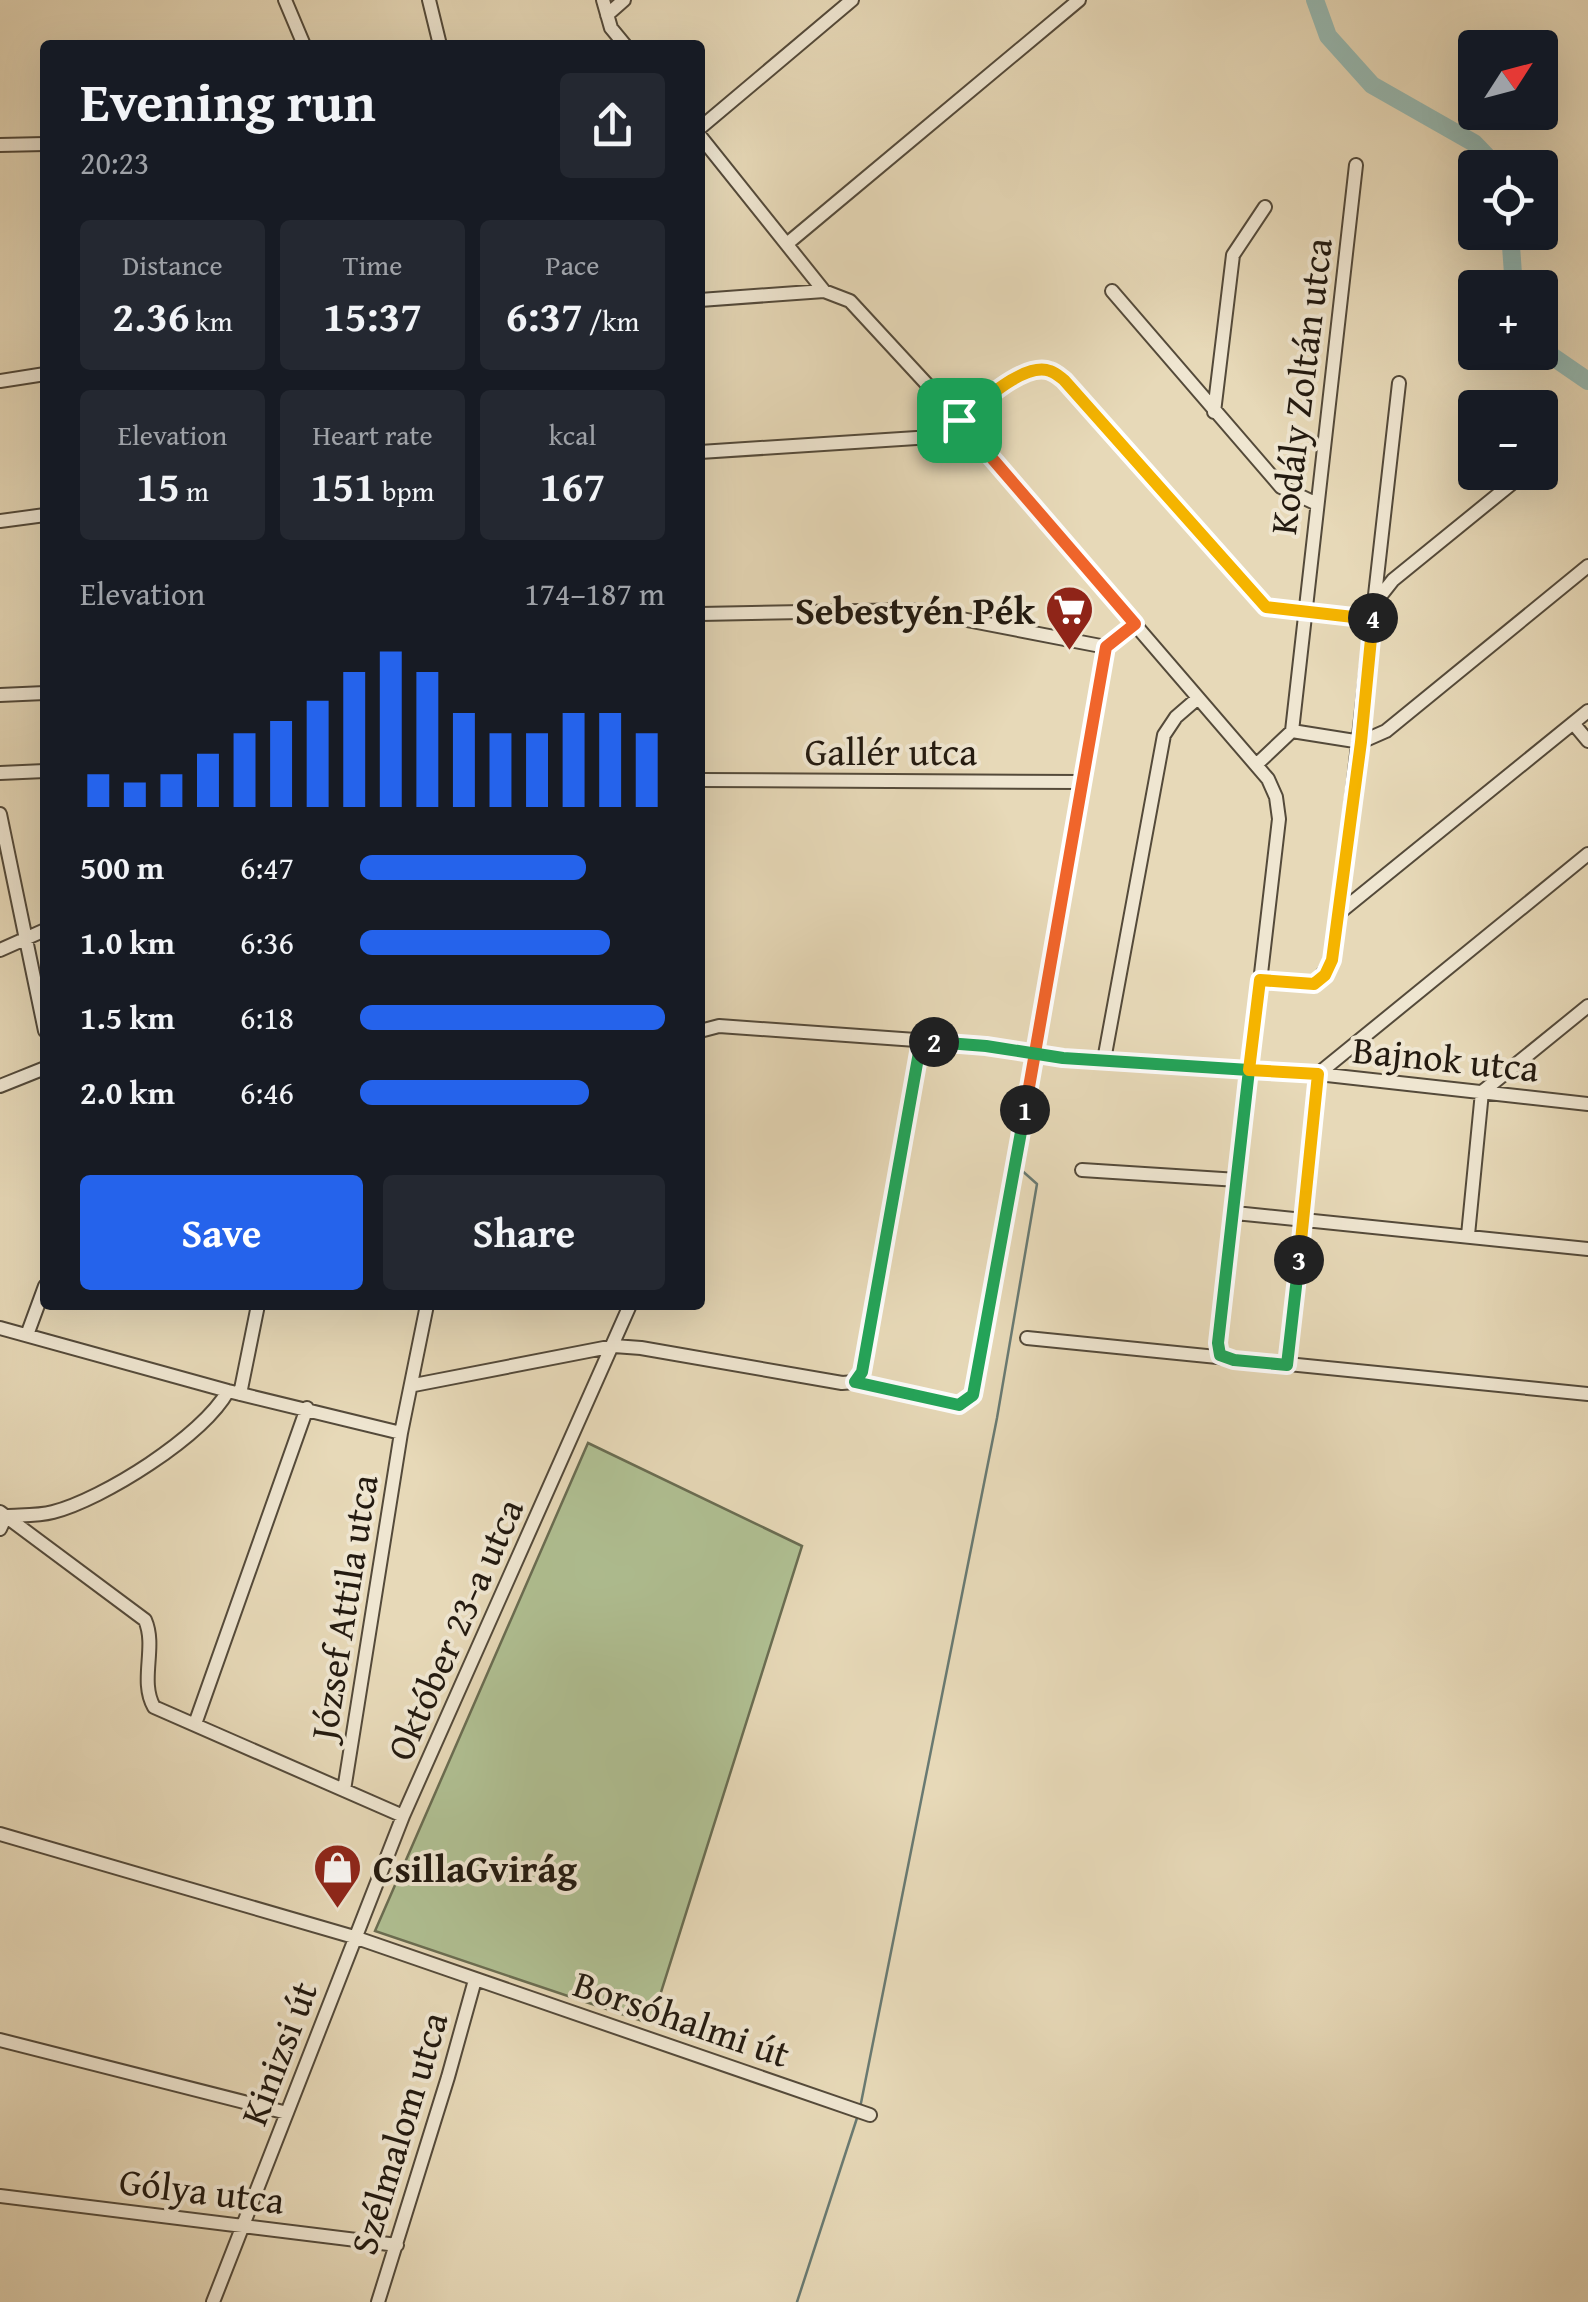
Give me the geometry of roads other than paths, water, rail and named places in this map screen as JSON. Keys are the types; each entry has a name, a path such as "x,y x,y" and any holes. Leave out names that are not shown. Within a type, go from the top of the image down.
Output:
{"street":[{"path":"285,0 302,40"},
{"path":"429,0 439,40"},
{"path":"621,40 611,28 605,7 624,0"},
{"path":"705,124 852,0"},
{"path":"788,243 1079,0"},
{"path":"705,142 824,291"},
{"path":"0,145 40,144"},
{"name":"Kodály Zoltán utca","path":"1292,731 1356,166"},
{"path":"1214,412 1233,255 1265,207"},
{"path":"705,300 824,291 850,301 864,312 1256,765 1276,798 1279,819 1218,1343 1220,1355"},
{"path":"1112,291 1281,486 1317,504"},
{"path":"705,452 932,437 1007,383 1035,370 1048,370 1064,380 1266,607 1362,618 1393,580 1504,490"},
{"path":"0,381 40,375"},
{"path":"1260,980 1314,984 1325,975 1332,960 1361,742 1400,384"},
{"path":"0,521 40,515"},
{"path":"1256,765 1292,731 1361,742 1386,731 1588,566"},
{"path":"705,614 916,610 1106,647"},
{"path":"414,1384 614,1346 855,1382 959,1405 973,1395 1106,647 1135,624"},
{"path":"0,695 40,693"},
{"path":"1104,1060 1164,736 1176,717 1198,698"},
{"path":"1339,913 1588,710"},
{"path":"1573,722 1588,741"},
{"path":"0,773 40,771"},
{"name":"Gallér utca","path":"705,780 1082,782"},
{"path":"0,814 40,1007"},
{"path":"1287,1365 1318,1074 1588,854"},
{"path":"0,950 40,932"},
{"path":"1468,1235 1482,1092 1588,1006"},
{"name":"Bajnok utca","path":"705,1030 718,1026 986,1046 1104,1060 1318,1074 1588,1104"},
{"path":"855,1382 862,1372 921,1041"},
{"path":"0,1086 40,1070"},
{"path":"1082,1170 1238,1180"},
{"path":"1235,1213 1588,1249"},
{"path":"28,1335 40,1300"},
{"path":"2,1519 49,1513 76,1504 180,1445 234,1392 257,1310"},
{"name":"József Attila utca","path":"344,1790 402,1433 426,1310"},
{"name":"Október 23-a utca","path":"354,1937 403,1816 628,1310"},
{"path":"0,1328 402,1433"},
{"path":"1027,1338 1588,1394"},
{"path":"196,1724 307,1408"},
{"path":"2,1519 145,1620 151,1633 148,1696 154,1707 403,1816"},
{"name":"Borsóhalmi út","path":"0,1834 354,1937 870,2114"},
{"name":"Kinizsi út","path":"213,2302 354,1937"},
{"name":"Szélmalom utca","path":"378,2302 474,1980"},
{"path":"0,2040 287,2113"},
{"name":"Gólya utca","path":"0,2196 397,2245"}],"waterway":[{"path":"1315,0 1328,36 1372,85 1481,150"},
{"path":"1511,250 1513,270"},
{"path":"1558,360 1588,381"},
{"path":"861,2103 997,1418 1037,1184 1019,1168"},
{"path":"797,2302 857,2118"}],"place":[{"name":"Sebestyén Pék","path":"1070,652"},
{"name":"CsillaGvirág","path":"338,1910"}]}
